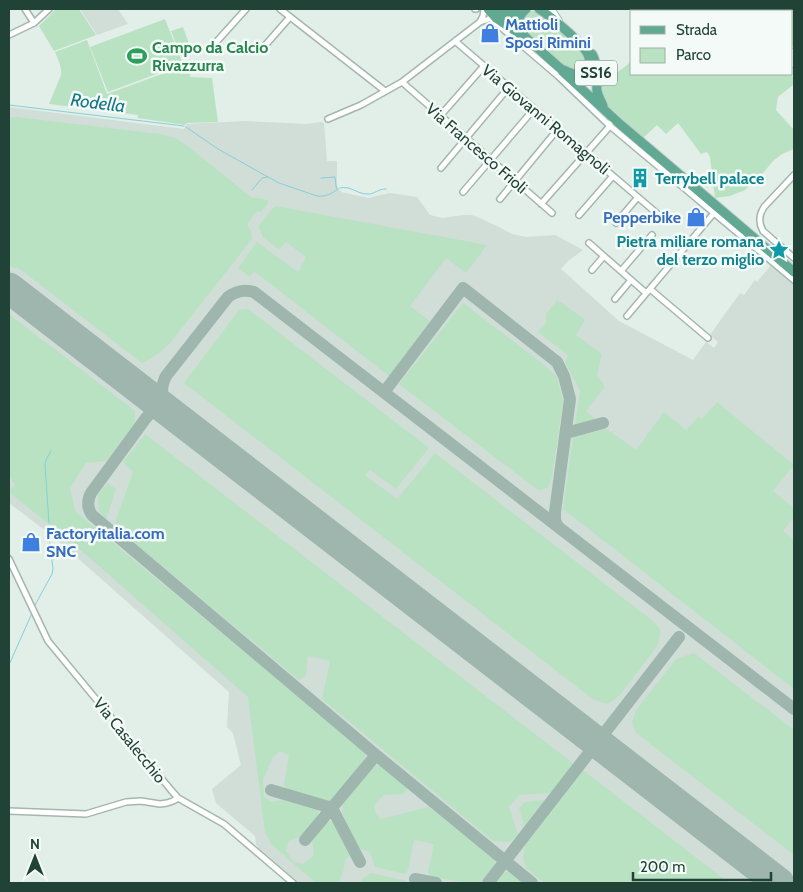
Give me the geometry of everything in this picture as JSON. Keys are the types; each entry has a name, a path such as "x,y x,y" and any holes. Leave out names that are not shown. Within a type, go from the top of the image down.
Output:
{"main road":[{"path":"491,15 508,15 526,9"},
{"path":"525,38 518,22 526,9"},
{"name":"SS16","path":"539,9 562,27 588,54 590,61 584,72 571,74 561,69"},
{"path":"550,9 562,27"},
{"name":"SS16","path":"491,15 525,38 779,263 794,272"},
{"name":"SS16","path":"577,41 588,48 594,57 598,93 608,113"}],"street":[{"path":"25,9 34,23"},
{"path":"9,35 23,30 34,23 49,9"},
{"path":"210,50 246,9"},
{"path":"280,9 385,91"},
{"path":"480,22 483,16 491,15"},
{"path":"328,119 361,105 402,82 491,15"},
{"path":"491,15 527,51 558,76 610,126 765,257 779,263 794,280"},
{"path":"262,49 290,17"},
{"name":"Via Giovanni Romagnoli","path":"455,41 660,216"},
{"path":"440,116 484,66"},
{"name":"Via Francesco Frioli","path":"402,82 552,213"},
{"path":"440,168 509,87"},
{"path":"463,192 534,109"},
{"path":"608,113 610,126"},
{"path":"541,204 610,126"},
{"path":"500,199 558,129"},
{"path":"793,255 763,231 759,219 764,207 794,175"},
{"path":"580,215 613,176"},
{"path":"616,223 638,197"},
{"path":"627,316 714,213"},
{"path":"621,271 652,235"},
{"path":"588,243 631,280 708,338"},
{"path":"592,270 604,256"},
{"path":"615,299 631,280"},
{"name":"Via Casalecchio","path":"9,559 48,641 178,798 224,824 293,883"},
{"path":"9,811 86,814 126,802 141,801 160,804 178,798"}],"shaded area":[{"path":"80,9 118,9 128,24 97,35"},
{"path":"9,107 184,129 187,124 246,121 324,123 327,161 337,161 337,186 341,192 368,198 390,193 417,197 430,215 442,218 471,215 512,234 526,237 555,235 583,250 561,269 619,321 693,360 706,342 714,348 718,342 710,335 740,293 744,295 755,280 757,282 772,264 794,283 794,883 298,883 259,850 255,836 216,803 212,789 241,765 233,733 227,727 229,692 55,538 9,503"}],"green space":[{"path":"56,9 79,9 96,35 54,51 39,26"},
{"path":"730,9 732,10 694,10"},
{"path":"794,9 794,49 793,10 755,10"},
{"path":"528,11 539,12 583,50 586,56 583,69 569,70 523,30 521,19"},
{"name":"Campo da Calcio Rivazzurra","path":"165,19 183,64 108,92 90,47"},
{"path":"183,27 192,52 181,56 171,31"},
{"path":"87,40 107,94 192,63 190,77 212,78 218,122 187,123 185,125 138,118 138,115 49,104 61,75 55,52"},
{"path":"630,63 630,75 791,75 794,78 794,84 778,97 776,110 794,130 794,149 782,154 773,161 745,190 730,196 715,198 710,157 707,152 701,154 678,123 666,134 657,125 643,138 605,103 602,97 598,69 606,75 614,75"},
{"path":"16,117 160,134 175,138 251,197 268,200 268,204 261,212 257,211 247,224 251,231 252,239 171,342 150,359 142,363 17,267 15,269 9,265 9,118"},
{"path":"275,206 487,245 466,273 446,258 410,306 430,321 389,376 254,271 250,277 238,268 257,242 298,272 306,257 286,242 279,250 263,237 258,226"},
{"path":"557,301 585,320 576,335 602,354 597,375 605,387 586,411 595,419 575,425 580,391 565,362 568,355 538,332 546,323 546,314"},
{"path":"463,303 542,363 557,377 563,401 552,477 548,488 538,490 399,384"},
{"path":"248,309 429,448 396,489 370,470 365,475 397,499 435,453 653,621 661,630 658,645 620,695 608,704 594,700 184,383 239,310"},
{"path":"9,314 135,411 135,423 106,461 86,463 70,488 75,511 366,753 364,760 335,799 327,802 290,790 284,785 289,755 280,751 273,757 263,780 264,797 272,802 286,799 318,810 318,818 302,836 289,841 286,851 294,862 303,864 314,855 312,840 326,823 332,821 338,824 351,854 345,860 339,883 316,883 272,845 265,832 248,697 83,552 9,492 15,486 11,478 9,478"},
{"path":"717,402 794,465 773,491 794,508 794,517 783,531 794,540 794,689 563,509 573,437 607,429 636,450 664,412 686,430 698,417 702,419"},
{"path":"145,434 574,764 550,793 519,795 509,807 518,834 510,842 493,841 322,699 330,661 308,656 306,676 299,680 114,526 133,472 123,462"},
{"path":"108,483 116,489 106,520 99,511 98,495"},
{"path":"694,653 794,730 794,855 635,732 632,722 636,710 676,659"},
{"path":"381,765 408,787 404,794 384,795 374,805 376,813 381,819 429,807 494,859 495,865 480,883 431,877 428,872 434,844 414,840 408,870 405,874 375,867 370,852 358,848 342,812 343,804 373,766"},
{"path":"583,770 729,883 544,883 526,868 523,858 525,846"},
{"path":"545,800 524,826 519,808 525,802"},
{"path":"509,871 524,883 494,883 502,873"},
{"path":"371,873 404,880 406,883 361,883 363,878"}],"waterway":[{"name":"Rodella","path":"9,105 184,126"},
{"name":"Rodella","path":"186,127 218,149 268,177"},
{"name":"Rodella","path":"252,190 262,178 268,177 279,183 317,196 328,195 338,189"},
{"name":"Rodella","path":"321,178 335,177 337,189"},
{"name":"Rodella","path":"340,188 344,187 367,194 386,189"},
{"name":"Rodella","path":"49,523 45,465 51,451"},
{"name":"Rodella","path":"34,607 52,574 49,536"},
{"name":"Rodella","path":"9,665 32,613"}],"taxiway":[{"path":"388,387 463,288 557,362 564,376 570,399 555,512 555,520 558,527"},
{"path":"173,415 167,406 162,392 166,376 228,297 240,291 254,292 794,709"},
{"path":"170,412 157,409 146,418 91,493 88,504 92,515 376,755 532,883"},
{"path":"566,433 603,423"},
{"path":"488,883 679,637"},
{"path":"305,840 376,755"},
{"path":"271,790 332,808 360,862"},
{"path":"415,879 436,883"}],"runway":[{"path":"9,288 779,883"}],"place":[{"name":"Mattioli Sposi Rimini","path":"490,33"},
{"name":"Campo da Calcio Rivazzurra","path":"137,56"},
{"name":"Terrybell palace","path":"640,178"},
{"name":"Pepperbike","path":"696,217"},
{"name":"Pietra miliare romana del terzo miglio","path":"779,250"},
{"name":"Factoryitalia.com SNC","path":"31,542"}]}
